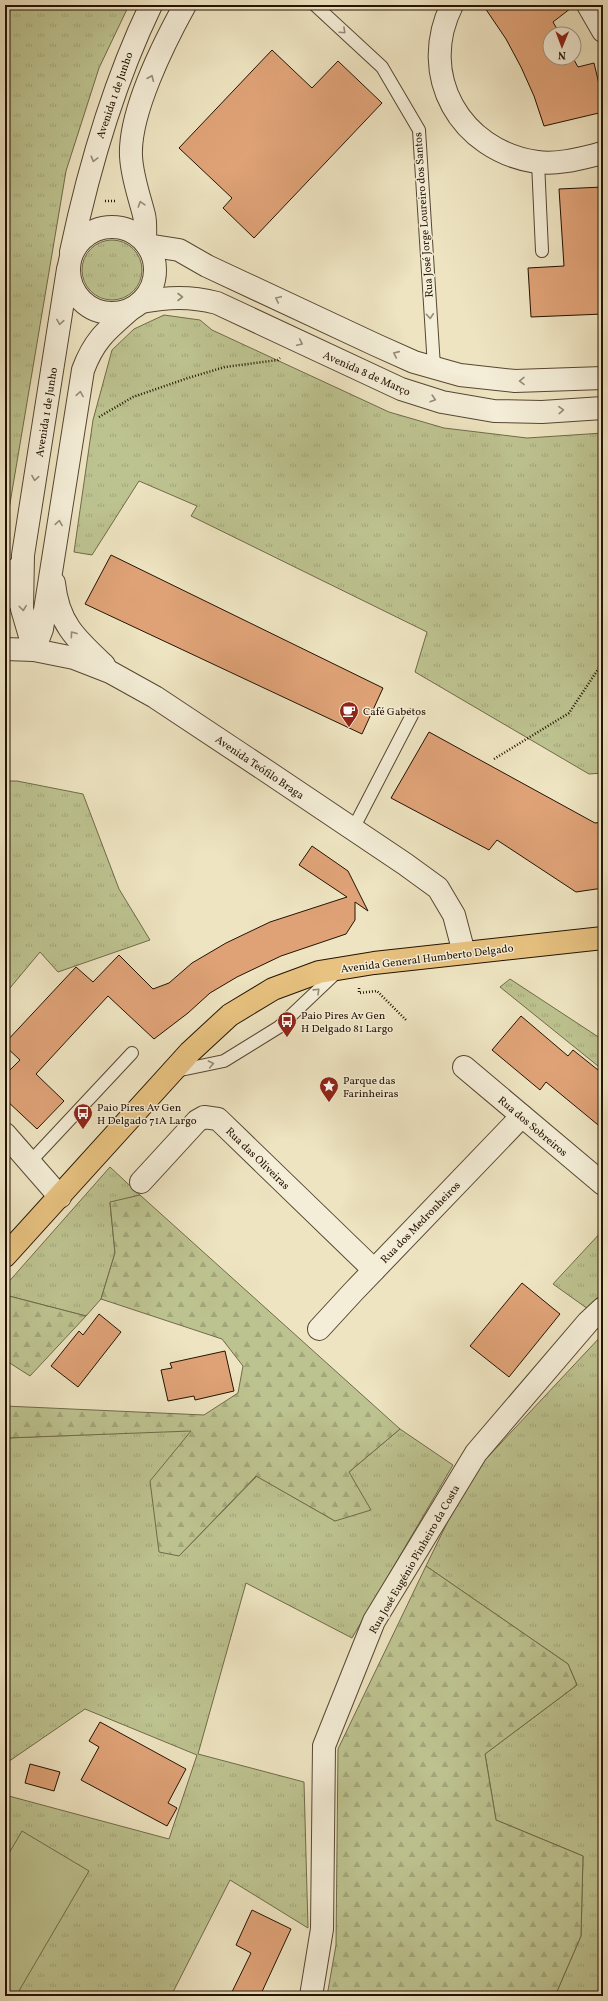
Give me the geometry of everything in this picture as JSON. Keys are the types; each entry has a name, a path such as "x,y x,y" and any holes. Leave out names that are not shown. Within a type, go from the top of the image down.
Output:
{"main road":[{"name":"Avenida General Humberto Delgado","path":"5,1256 190,1052 230,1015 273,989 320,972 348,967 603,938"}],"street":[{"name":"Avenida 1 de Junho","path":"34,650 22,609 23,555 69,264 83,201 112,94 133,41 151,5"},
{"path":"34,650 42,629 84,370 89,354 102,334 136,306 149,292 154,280 155,268 153,256 146,243 145,216 132,172 131,154 134,128 147,88 171,30 185,5"},
{"path":"452,5 444,19 440,44 441,68 447,98 463,123 501,152 519,158 538,162 557,162 603,153"},
{"path":"588,5 603,31"},
{"path":"136,306 118,313 106,313 94,310 83,302 75,293 70,281 69,264 75,247 83,238 93,231 104,227 116,227 128,230 146,243 179,250 207,266 376,345 414,362 434,368 460,375 515,381 603,378"},
{"name":"Avenida 8 de Março","path":"136,306 164,298 196,298 217,303 401,389 442,402 494,411 542,412 603,408"},
{"name":"Avenida 1 de Junho","path":"5,599 23,555"},
{"path":"52,561 56,601 65,623 78,641 110,672"},
{"name":"Avenida Teófilo Braga","path":"5,649 34,650 74,658 110,672 155,697 353,829 438,888 454,916 464,953"},
{"name":"Rua dos Sobreiros","path":"464,1067 603,1184"},
{"name":"Rua dos Medronheiros","path":"320,1329 374,1270 522,1116"},
{"name":"Rua das Oliveiras","path":"141,1182 197,1121 204,1117 218,1119 374,1270"},
{"path":"5,1134 60,1197"},
{"name":"Rua José Eugénio Pinheiro da Costa","path":"311,1996 322,1929 324,1746 374,1621 476,1453 588,1322 603,1308"}],"lane":[{"name":"Rua José Jorge Loureiro dos Santos","path":"315,5 382,67 419,130 434,368"},
{"path":"538,162 542,251"},
{"path":"353,829 412,715"},
{"path":"172,1071 224,1061 279,1026 348,967"},
{"path":"30,1162 132,1053"}],"path":[{"path":"83,201 140,202"},
{"path":"76,419 93,420 132,397 225,367 278,360 290,338"},
{"path":"494,759 569,713 603,662"},
{"path":"348,967 359,993 377,991 406,1020"}],"green space":[{"path":"5,5 129,5 99,68 66,171 5,533"},
{"path":"106,240 118,240 129,245 137,253 142,264 140,282 129,295 118,300 106,300 95,295 87,287 82,276 82,264 87,253 95,245"},
{"path":"164,315 200,320 212,330 389,412 444,428 527,438 603,433 603,773 589,774 415,672 427,632 191,516 197,506 139,481 92,555 74,552 93,420 112,350 134,329"},
{"path":"5,781 17,781 83,794 119,889 150,940 58,972 40,952 5,994"},
{"path":"510,979 603,1040 603,1070 500,987"},
{"path":"110,1167 140,1195 110,1203 115,1253 101,1299 86,1316 5,1295 5,1286"},
{"path":"140,1195 400,1429 349,1472 371,1510 335,1521 256,1476 179,1556 159,1552 150,1481 191,1431 7,1438 5,1441 5,1406 204,1415 238,1393 243,1366 222,1339 101,1299 115,1253 110,1202"},
{"path":"603,1230 603,1295 588,1309 553,1284"},
{"path":"5,1295 86,1316 30,1376 5,1360"},
{"path":"603,1334 603,1991 555,1996 581,1936 583,1856 496,1820 485,1754 577,1685 568,1664 426,1566 470,1476"},
{"path":"400,1429 453,1465 352,1638 246,1583 198,1754 304,1782 308,1928 230,1880 171,1996 5,1996 5,1795 169,1839 197,1755 85,1709 5,1764 5,1441 7,1438 191,1430 179,1556 257,1476 335,1521 349,1472"},
{"path":"426,1566 568,1664 577,1685 485,1754 496,1820 583,1856 581,1936 555,1996 327,1996 336,1945 338,1749"},
{"path":"22,1831 89,1871 16,1996 5,1996 5,1860"},
{"path":"603,1991 603,1996 564,1996"}],"building":[{"path":"483,5 575,5 553,22 555,26 542,26 542,66 578,67 594,63 603,101 603,112 544,126 534,96 506,39"},
{"path":"272,50 312,88 338,61 382,103 254,238 223,208 232,198 179,148"},
{"path":"603,187 603,314 531,317 528,268 564,266 559,189"},
{"path":"111,555 383,688 362,734 85,604"},
{"path":"429,732 595,823 603,822 603,888 576,892 497,840 489,850 391,798"},
{"path":"312,846 348,871 368,911 355,902 355,920 346,934 281,956 237,977 210,993 188,1013 154,1039 108,996 36,1074 64,1101 37,1129 5,1099 5,1075 20,1060 5,1046 5,1043 76,967 93,982 119,955 153,989 169,983 192,963 226,943 270,922 347,897 299,865"},
{"path":"521,1016 568,1056 573,1050 603,1074 603,1129 546,1082 540,1090 492,1050"},
{"path":"522,1283 560,1314 509,1377 470,1346"},
{"path":"99,1314 121,1332 78,1387 51,1366 79,1331 83,1335"},
{"path":"225,1351 234,1391 195,1400 194,1396 168,1401 161,1370 172,1368 170,1363"},
{"path":"100,1722 186,1769 168,1803 177,1808 167,1826 81,1780 99,1747 89,1741"},
{"path":"30,1764 60,1772 54,1791 25,1783"},
{"path":"252,1910 291,1929 260,1996 230,1996 251,1953 236,1945"}],"place":[{"name":"Café Gabetos","path":"349,728"},
{"name":"Paio Pires Av Gen H Delgado 81 Largo","path":"287,1038"},
{"name":"Parque das Farinheiras","path":"329,1103"},
{"name":"Paio Pires Av Gen H Delgado 71A Largo","path":"83,1130"}]}
